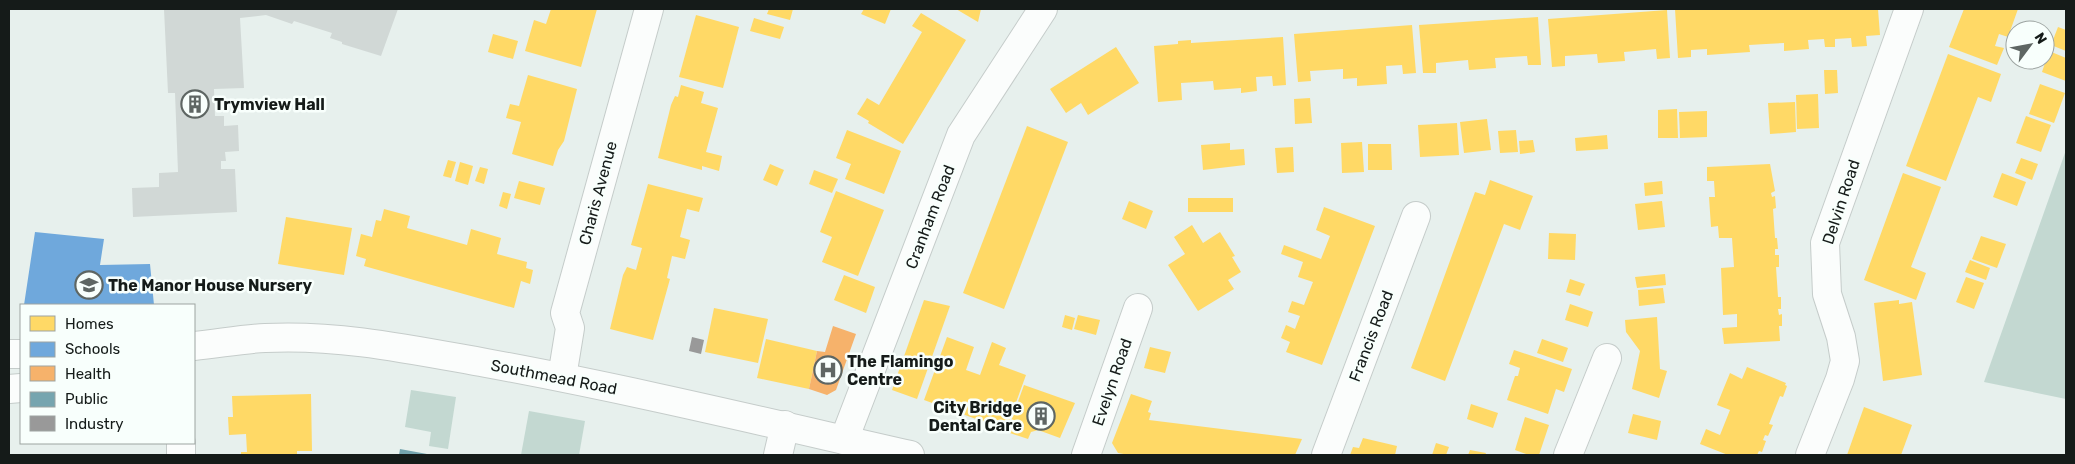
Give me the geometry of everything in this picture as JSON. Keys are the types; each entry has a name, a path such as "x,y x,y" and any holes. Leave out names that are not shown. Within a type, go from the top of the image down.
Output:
{"street":[{"name":"Charis Avenue","path":"562,377 570,328 565,313 649,9"},
{"name":"Cranham Road","path":"844,440 961,135 1043,9"},
{"name":"Delvin Road","path":"1810,455 1840,379 1845,361 1841,337 1827,294 1825,244 1909,9"},
{"name":"Francis Road","path":"1326,455 1416,216"},
{"name":"Evelyn Road","path":"1086,455 1138,308"},
{"name":"Southmead Road","path":"195,346 264,338 309,338 396,347 562,377 785,425 910,455"},
{"path":"1568,455 1606,358"},
{"path":"778,455 785,425"}],"green space":[{"path":"2066,150 2066,399 1984,382"},
{"path":"411,390 456,397 448,449 429,446 431,432 405,427"},
{"path":"529,411 585,421 579,455 521,455"}],"building: Homes":[{"path":"551,9 597,9 581,67 525,51 534,20 546,24"},
{"path":"769,9 793,9 790,20 767,14"},
{"path":"864,9 891,9 885,24 861,14"},
{"path":"956,9 981,9 978,22"},
{"path":"1675,9 1878,9 1880,35 1866,36 1867,46 1852,47 1851,38 1835,39 1835,47 1825,47 1824,39 1808,40 1809,49 1784,51 1784,43 1749,45 1750,52 1707,55 1707,49 1691,50 1691,57 1678,58"},
{"path":"1964,9 2018,9 2014,20 2005,20 2005,36 1999,34 1995,46 2004,48 1997,65 1949,47"},
{"path":"1667,10 1670,58 1657,59 1656,49 1624,52 1625,61 1598,63 1597,54 1565,56 1565,66 1552,67 1548,19"},
{"path":"921,13 966,40 903,144 868,123 869,121 857,114 867,98 879,105 922,32 912,26"},
{"path":"696,15 739,27 723,88 679,77"},
{"path":"1538,17 1541,65 1528,65 1527,56 1495,58 1496,68 1469,70 1468,60 1436,63 1436,73 1423,73 1419,25"},
{"path":"754,18 784,27 780,39 750,31"},
{"path":"1412,25 1416,73 1403,74 1402,65 1386,66 1387,84 1357,86 1357,78 1343,79 1343,69 1310,71 1311,81 1298,82 1294,34"},
{"path":"2058,27 2066,30 2066,51 2055,47 2055,35"},
{"path":"493,34 518,41 513,59 488,52"},
{"path":"1283,37 1286,85 1273,86 1272,76 1256,77 1257,91 1241,93 1241,88 1214,90 1213,81 1181,83 1182,100 1158,102 1154,46 1178,44 1178,41 1191,40 1191,43"},
{"path":"1116,47 1139,83 1088,115 1081,103 1066,113 1050,89"},
{"path":"2055,53 2066,58 2066,81 2042,72 2043,70 2055,70"},
{"path":"1948,54 2001,74 1991,102 1978,97 1946,181 1906,166"},
{"path":"1824,70 1837,70 1838,93 1825,94"},
{"path":"528,75 577,89 564,141 558,150 553,166 512,154 521,122 506,118 510,104 519,106"},
{"path":"2040,84 2065,93 2054,123 2029,114"},
{"path":"681,85 704,92 701,103 718,108 706,152 722,156 719,171 702,166 702,170 658,158 671,105 675,96 678,97"},
{"path":"1818,94 1819,128 1797,129 1796,95"},
{"path":"1310,98 1312,123 1295,124 1294,99"},
{"path":"1795,102 1796,132 1770,134 1768,103"},
{"path":"1677,109 1678,138 1658,138 1658,110"},
{"path":"1707,111 1707,137 1680,138 1679,112"},
{"path":"2026,116 2051,125 2041,152 2016,143"},
{"path":"1487,119 1491,150 1464,153 1460,122"},
{"path":"1457,123 1459,155 1420,157 1418,125"},
{"path":"1027,126 1068,142 1004,309 963,293"},
{"path":"847,130 901,151 884,194 845,179 851,164 836,158"},
{"path":"1516,130 1518,152 1500,153 1498,131"},
{"path":"1607,135 1608,149 1576,151 1575,138"},
{"path":"1533,140 1535,152 1520,154 1519,141"},
{"path":"1362,142 1364,172 1342,173 1341,143"},
{"path":"1230,143 1230,150 1244,149 1245,165 1203,170 1201,145"},
{"path":"1368,144 1391,144 1392,170 1368,170"},
{"path":"1293,147 1294,172 1277,173 1275,148"},
{"path":"2021,158 2038,164 2032,180 2015,173"},
{"path":"448,160 456,162 451,178 443,176"},
{"path":"460,162 473,166 468,185 455,181"},
{"path":"770,164 784,170 777,186 763,180"},
{"path":"1770,164 1775,191 1771,193 1772,197 1775,196 1776,208 1773,209 1775,238 1777,238 1778,249 1775,249 1775,255 1779,255 1779,267 1776,267 1778,297 1781,297 1781,309 1778,309 1779,315 1782,314 1782,326 1779,326 1780,341 1724,344 1722,328 1737,327 1737,314 1723,315 1721,268 1734,267 1732,238 1719,238 1718,226 1711,227 1709,197 1715,197 1714,181 1707,181 1707,167"},
{"path":"480,167 488,169 484,184 475,181"},
{"path":"814,170 838,179 832,193 809,184"},
{"path":"1903,173 1941,187 1911,267 1926,273 1916,300 1864,280"},
{"path":"2002,173 2026,182 2017,206 1993,197"},
{"path":"1490,180 1533,196 1520,230 1504,224 1445,381 1411,368 1475,192 1485,195"},
{"path":"519,181 545,188 540,205 514,198"},
{"path":"1662,181 1663,194 1645,196 1644,183"},
{"path":"648,184 703,198 699,212 687,209 680,237 690,240 685,259 672,256 667,278 670,279 653,340 610,329 623,275 627,267 636,270 642,248 631,245"},
{"path":"836,191 884,210 858,276 822,262 832,237 820,232"},
{"path":"503,192 511,194 507,209 499,206"},
{"path":"1188,198 1233,198 1233,212 1188,212"},
{"path":"1129,201 1153,211 1146,229 1122,219"},
{"path":"1662,201 1665,227 1638,230 1635,204"},
{"path":"1324,207 1375,226 1322,365 1286,352 1290,342 1281,338 1286,325 1295,329 1300,316 1288,312 1292,301 1304,305 1313,282 1298,277 1303,262 1281,254 1284,245 1321,259 1330,236 1316,230"},
{"path":"384,209 410,216 407,228 467,245 471,229 501,238 497,254 527,262 526,268 533,270 530,284 521,281 514,308 364,266 366,259 356,256 361,234 372,237 376,220 381,221"},
{"path":"286,217 352,228 344,275 278,264"},
{"path":"1192,225 1203,243 1220,232 1235,256 1232,257 1241,272 1228,280 1234,289 1198,311 1168,265 1185,254 1174,237"},
{"path":"1549,233 1576,234 1575,260 1548,259"},
{"path":"1981,236 2006,244 1997,268 1972,259"},
{"path":"1970,260 1990,268 1986,280 1965,272"},
{"path":"1665,274 1666,285 1637,288 1635,277"},
{"path":"844,275 875,287 866,313 834,300"},
{"path":"1966,277 1984,283 1974,309 1956,302"},
{"path":"1570,279 1585,284 1580,296 1566,292"},
{"path":"1663,288 1665,303 1639,306 1638,290"},
{"path":"924,300 950,306 917,399 892,390"},
{"path":"1899,300 1899,304 1912,302 1922,375 1883,381 1874,303"},
{"path":"1570,304 1593,312 1588,327 1565,320"},
{"path":"714,308 768,319 758,363 705,352"},
{"path":"1065,315 1075,318 1072,330 1062,327"},
{"path":"1078,315 1100,320 1096,335 1074,329"},
{"path":"1657,317 1660,369 1667,371 1659,398 1632,389 1640,351 1626,332 1625,320"},
{"path":"947,337 974,347 966,370 980,375 992,342 1006,348 999,365 1026,375 1006,430 924,400"},
{"path":"766,339 817,351 809,389 757,378"},
{"path":"1542,339 1568,348 1563,362 1537,353"},
{"path":"1150,347 1171,352 1165,373 1144,368"},
{"path":"1514,350 1572,369 1564,392 1556,389 1548,414 1507,400 1515,376 1518,376 1520,368 1509,364"},
{"path":"1747,367 1786,383 1785,385 1787,386 1783,397 1780,396 1769,424 1773,425 1768,436 1765,435 1763,440 1766,441 1762,452 1759,451 1757,455 1728,455 1700,444 1706,429 1720,435 1730,410 1717,405 1730,373 1742,379"},
{"name":"City Bridge Dental Care","path":"1024,385 1075,403 1060,438 1038,430 1031,432 1028,439 1007,432"},
{"path":"311,394 312,451 297,451 297,455 241,455 241,452 247,452 246,434 229,435 228,417 233,417 232,396"},
{"path":"1131,394 1152,401 1148,412 1151,413 1149,420 1302,439 1295,455 1129,455 1118,453 1112,443"},
{"path":"1471,404 1498,413 1493,428 1467,419"},
{"path":"1864,407 1912,425 1901,455 1847,455"},
{"path":"1633,414 1661,421 1657,440 1628,433"},
{"path":"1525,417 1549,425 1539,455 1529,455 1515,450"},
{"path":"1363,438 1397,446 1395,455 1350,455 1353,447 1359,448"},
{"path":"1436,443 1449,447 1446,455 1432,455"},
{"path":"1470,450 1486,453 1485,455 1468,455"}],"building: Schools":[{"name":"The Manor House Nursery","path":"35,232 104,239 100,265 150,264 154,304 24,304"}],"building: Health":[{"name":"The Flamingo Centre","path":"833,326 856,334 836,390 827,395 809,389 817,351 825,352"}],"building: Public":[{"path":"400,449 427,454 427,455 399,455"}],"building: Industry":[{"path":"692,337 704,340 701,354 689,351"}],"building: Other":[{"name":"Trymview Hall","path":"164,9 398,9 381,56 342,44 342,42 330,38 332,33 294,21 292,24 266,15 240,18 244,88 214,89 215,116 224,116 224,126 238,125 239,151 225,152 226,161 221,161 221,169 235,169 237,212 133,217 132,188 159,187 159,173 178,172 175,93 168,93"}],"place":[{"name":"Trymview Hall","path":"195,104"},
{"name":"The Manor House Nursery","path":"89,285"},
{"name":"The Flamingo Centre","path":"828,370"},
{"name":"City Bridge Dental Care","path":"1041,416"}]}
